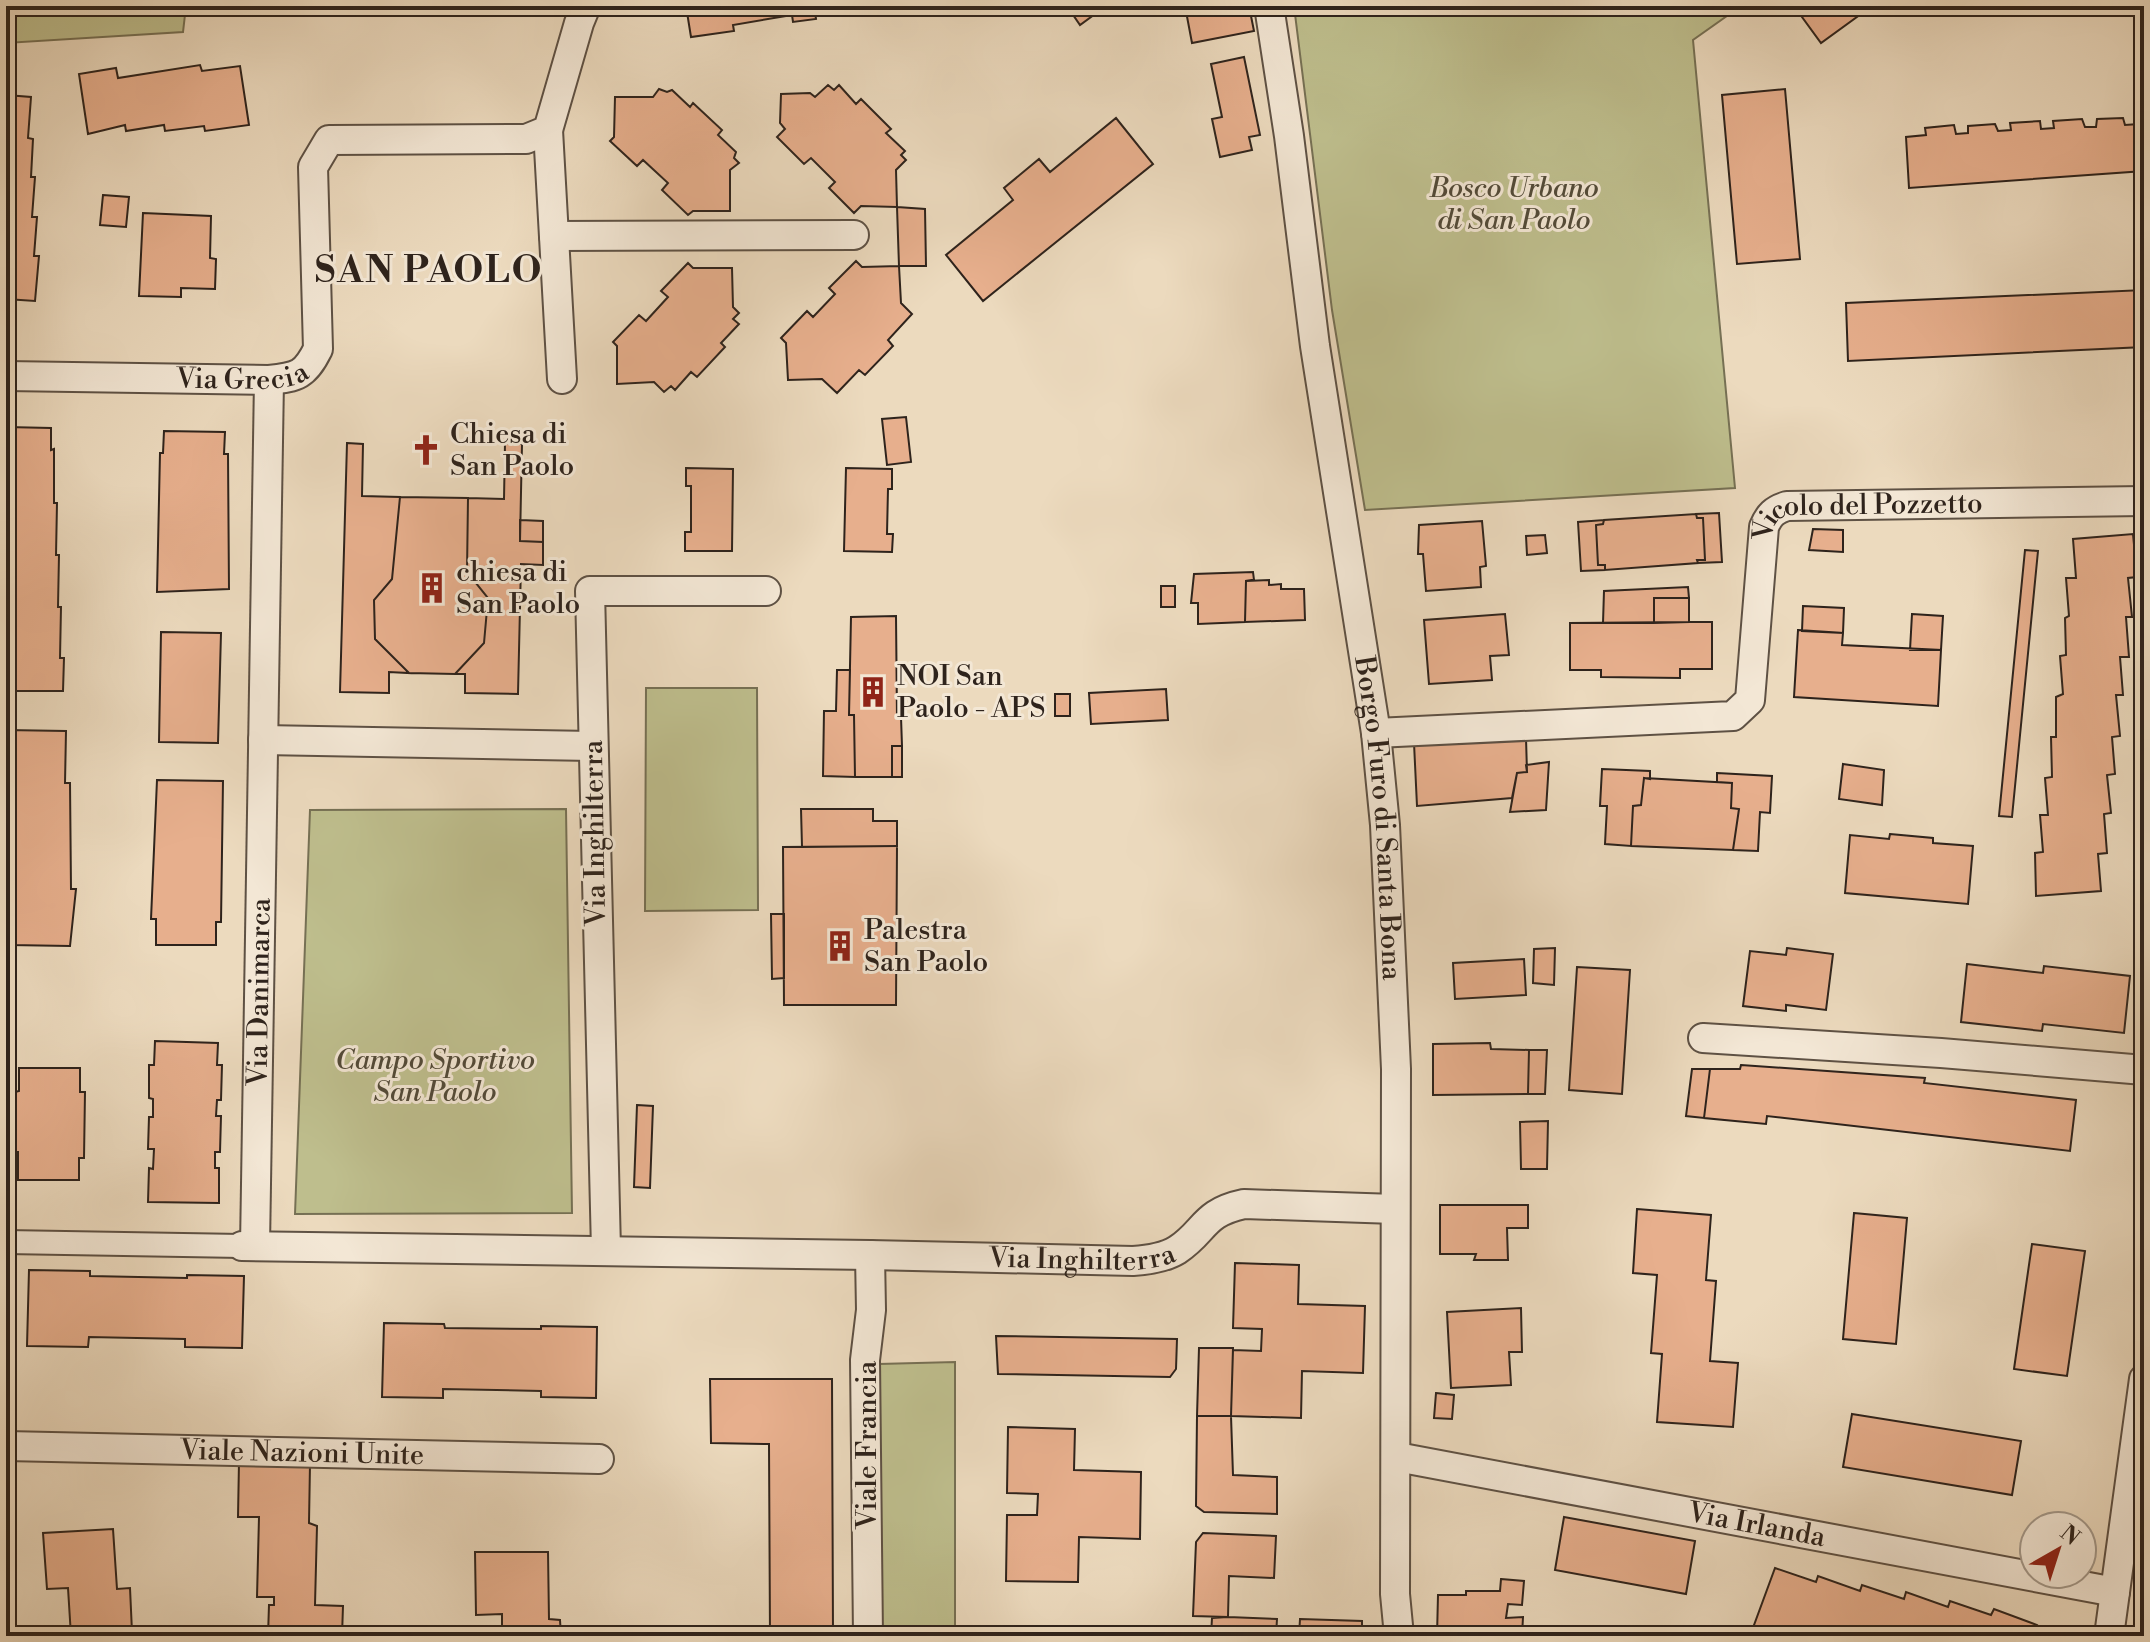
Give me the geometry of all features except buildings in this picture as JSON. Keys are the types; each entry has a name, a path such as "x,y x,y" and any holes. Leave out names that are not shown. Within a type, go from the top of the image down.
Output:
{"street":[{"path":"562,379 548,130 586,6"},
{"name":"Borgo Furo di Santa Bona","path":"1269,6 1315,346 1376,733 1385,825 1396,1069 1395,1594 1399,1636"},
{"name":"Via Grecia","path":"6,376 290,378 308,367 318,349 313,167 329,140 526,139 548,130"},
{"path":"554,236 854,235"},
{"name":"Via Danimarca","path":"249,1246 269,380"},
{"name":"Vicolo del Pozzetto","path":"1376,733 1733,716 1742,711 1750,700 1752,690 1764,527 1776,509 1802,506 2144,501"},
{"name":"Via Inghilterra","path":"606,1250 590,591 766,591"},
{"path":"263,740 592,746"},
{"path":"1703,1038 2144,1070"},
{"name":"Via Inghilterra","path":"6,1242 1133,1261 1155,1259 1178,1250 1223,1208 1244,1204 1395,1209"},
{"name":"Viale Francia","path":"868,1636 865,1360 871,1310 870,1255"},
{"path":"2109,1636 2144,1379"},
{"name":"Viale Nazioni Unite","path":"6,1446 599,1459"},
{"name":"Via Irlanda","path":"1397,1457 2115,1592"}],"green space":[{"path":"6,6 186,6 183,32 6,43"},
{"name":"Bosco Urbano di San Paolo","path":"1294,6 1741,6 1693,40 1735,488 1365,510 1332,310"},
{"path":"646,688 757,688 758,910 645,911"},
{"name":"Campo Sportivo San Paolo","path":"566,809 572,1213 295,1214 310,810"},
{"path":"955,1362 955,1636 881,1636 879,1364"}],"place":[{"name":"Chiesa di San Paolo","path":"426,450"},
{"name":"chiesa di San Paolo","path":"432,588"},
{"name":"NOI San Paolo - APS","path":"873,692"},
{"name":"Palestra San Paolo","path":"840,946"}],"district":[{"name":"SAN PAOLO","path":"429,271"}]}
